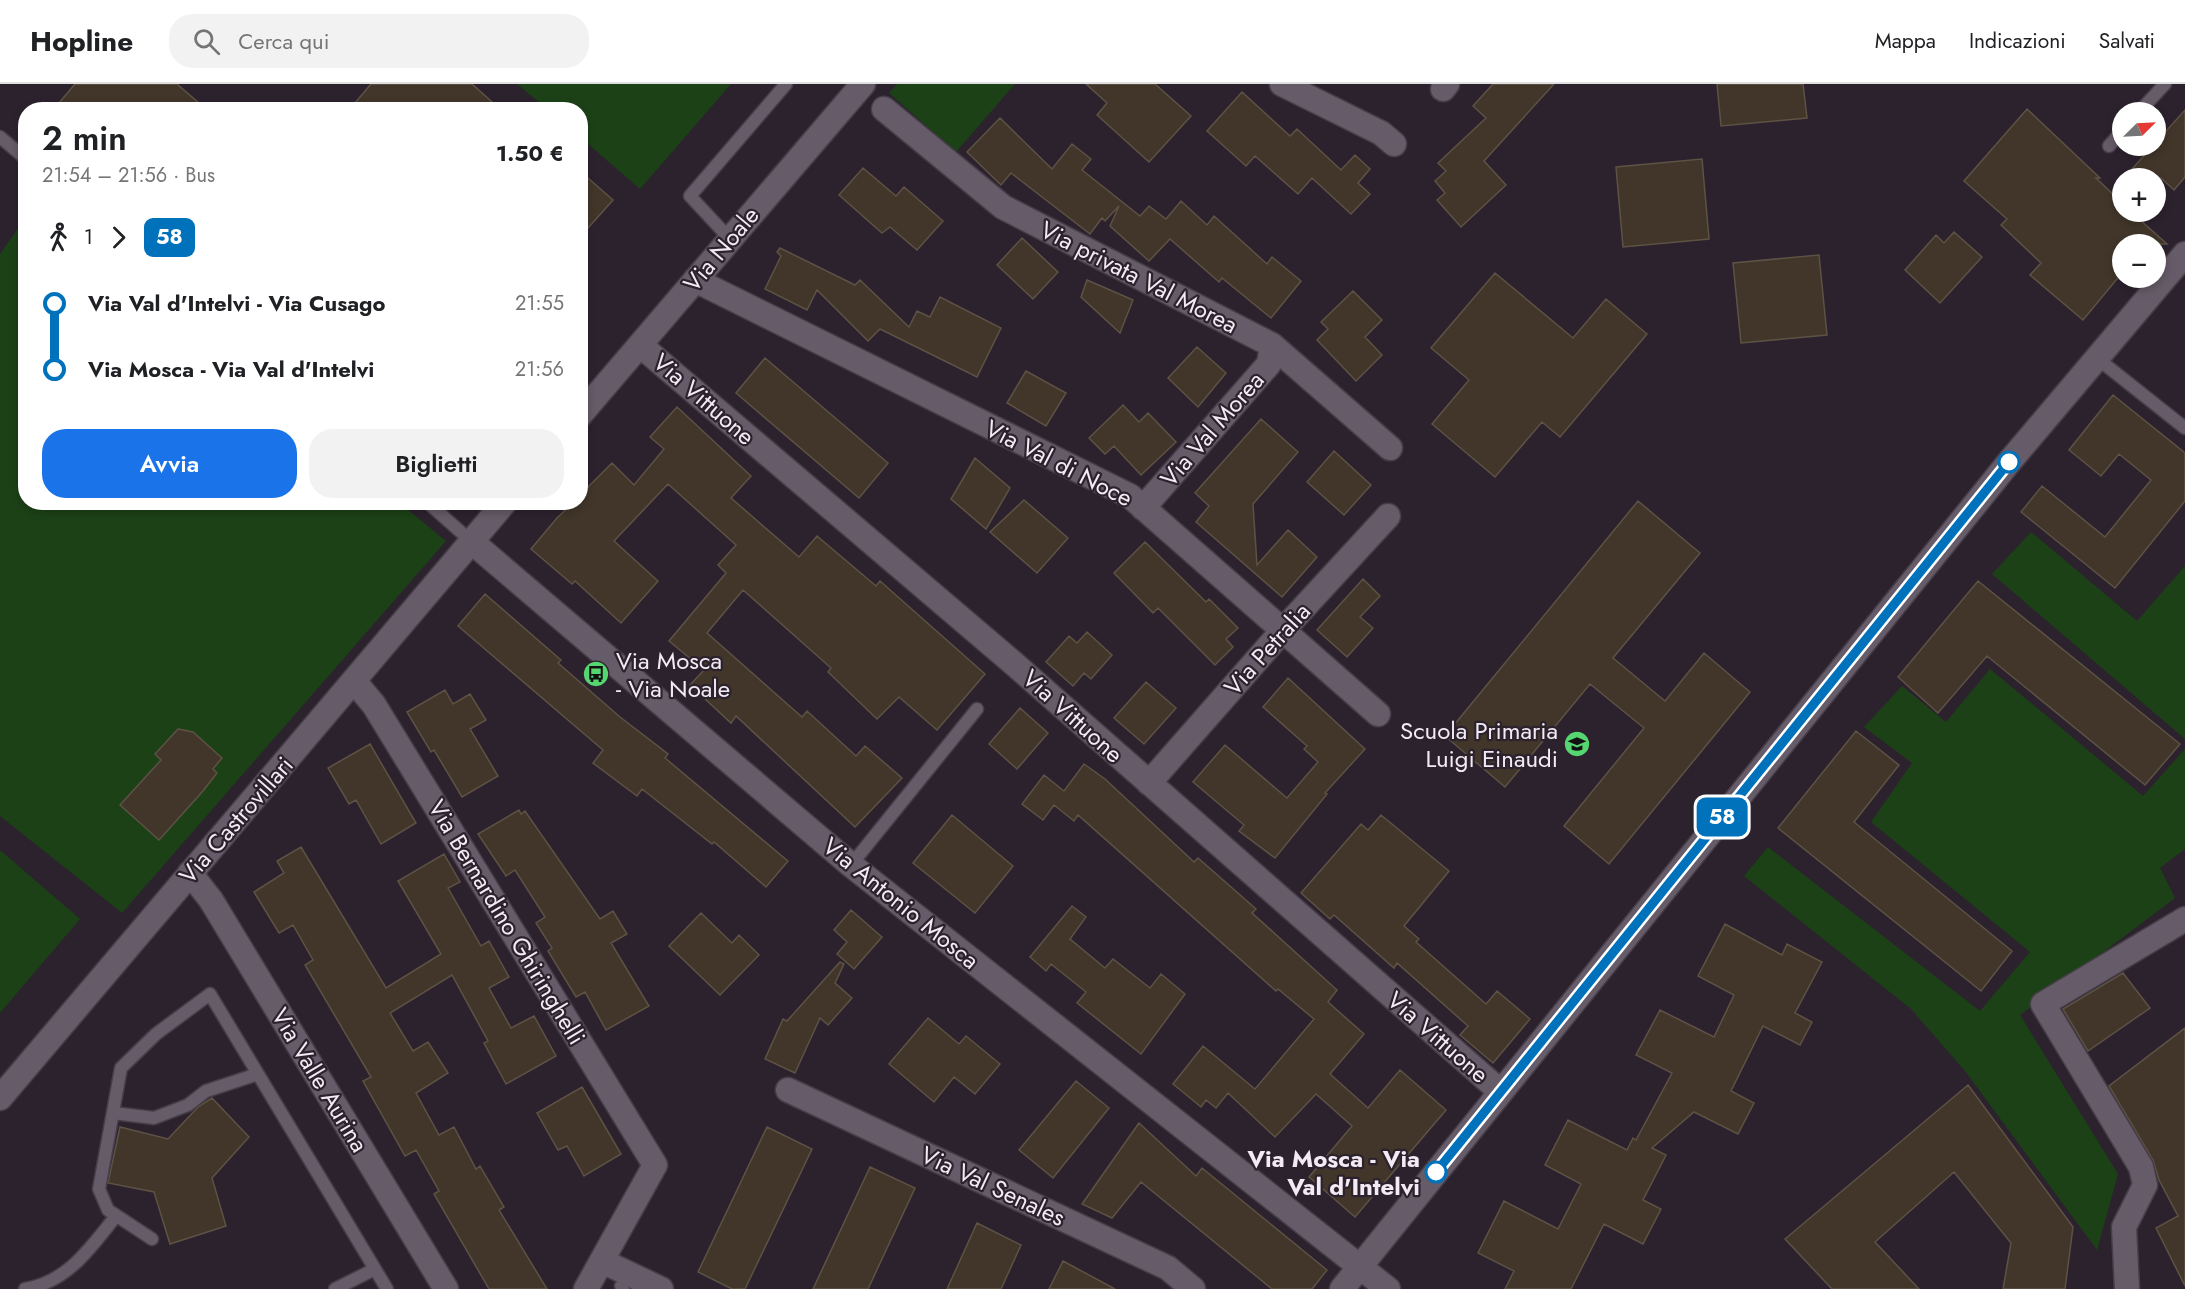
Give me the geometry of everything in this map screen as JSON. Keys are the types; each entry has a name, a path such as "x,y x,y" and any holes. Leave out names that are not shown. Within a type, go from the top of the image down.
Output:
{"street":[{"name":"Via Noale","path":"588,406 863,84"},
{"path":"1282,84 1381,133 1394,144"},
{"name":"Via privata Val Morea","path":"884,108 1003,207 1272,345 1390,448"},
{"path":"1342,1289 2010,461 2185,254"},
{"name":"Via Val di Noce","path":"695,280 1130,496 1378,714"},
{"name":"Via Vittuone","path":"640,345 1012,662 1501,1092"},
{"name":"Via Val Morea","path":"1143,508 1269,364 1272,345"},
{"path":"472,542 499,510"},
{"name":"Via Petralia","path":"1149,783 1284,629 1388,516"},
{"name":"Via Castrovillari","path":"0,1098 472,542"},
{"name":"Via Antonio Mosca","path":"472,542 851,864 1388,1289"},
{"name":"Via Bernardino Ghiringhelli","path":"354,681 374,705 656,1165 602,1261"},
{"name":"Via Valle Aurina","path":"190,873 211,900 446,1289"},
{"path":"2127,1289 2124,1227 2145,1185 2141,1167 2043,1004 2185,919"},
{"name":"Via Val Senales","path":"788,1089 1168,1268 1194,1289"},
{"path":"586,1289 602,1261 661,1289"}],"lane":[{"path":"730,239 690,196 786,84"},
{"path":"2148,102 2165,84"},
{"path":"0,137 18,152"},
{"path":"2109,146 2112,143"},
{"path":"2098,359 2185,428"},
{"name":"Via Antonio Mosca","path":"436,510 472,542"},
{"path":"851,864 977,709"},
{"path":"152,1239 108,1210 99,1189 121,1068 156,1034 210,994 387,1289"},
{"path":"113,1113 154,1119 188,1105 206,1090 258,1074"},
{"path":"25,1289 61,1276 85,1254 116,1216"},
{"path":"335,1289 375,1269"}],"green space":[{"path":"517,84 731,84 640,189 588,144 588,102 539,102"},
{"path":"897,84 1015,84 956,152 889,93"},
{"path":"18,228 18,510 408,510 446,541 122,913 0,816 0,254"},
{"path":"2031,532 2137,621 2185,566 2185,739 1992,574"},
{"path":"1990,669 2143,796 2185,749 2185,849 2160,868 2175,898 2020,1015 2118,1174 2097,1250 1965,1071 1911,1009 1744,876 1768,847 1980,1011 2030,952 1871,822 1912,763 1864,727 1902,686 1946,722"},
{"path":"0,850 80,919 0,1013"}],"building":[{"path":"75,84 177,84 198,102 60,102"},
{"path":"371,84 472,84 492,102 356,102"},
{"path":"1086,84 1155,84 1191,116 1149,162 1097,115 1107,103"},
{"path":"1493,84 1554,84 1484,161 1506,185 1461,227 1437,200 1445,193 1435,181 1446,171 1438,163 1486,118 1473,106"},
{"path":"1717,84 1803,84 1807,118 1721,126"},
{"path":"1242,92 1290,136 1297,129 1341,170 1355,155 1370,169 1358,183 1370,194 1351,214 1312,178 1298,194 1255,156 1246,166 1207,131"},
{"path":"2027,109 2100,178 2096,178 2112,193 2112,222 2142,222 2156,234 2112,234 2112,285 2083,320 2030,275 2041,263 2001,225 2007,219 1964,181"},
{"path":"2185,110 2185,177 2174,190 2166,183 2166,168 2133,168 2144,156 2166,156 2166,131"},
{"path":"1000,118 1052,169 1072,144 1091,159 1082,170 1140,216 1149,206 1166,219 1181,201 1207,225 1214,216 1267,264 1272,257 1301,281 1271,318 1222,278 1219,282 1170,239 1149,261 1110,226 1119,206 1105,221 1102,218 1090,234 1011,173 1001,185 967,152"},
{"path":"1702,159 1709,239 1623,247 1616,167"},
{"path":"863,168 896,196 904,187 943,221 917,250 890,227 882,233 839,195"},
{"path":"588,178 613,200 588,228"},
{"path":"1954,232 1982,257 1940,303 1905,270 1936,235 1944,243"},
{"path":"1022,238 1058,272 1033,299 997,265"},
{"path":"780,248 855,285 860,280 909,327 917,311 930,317 940,297 1001,328 977,377 880,329 868,341 817,290 807,310 765,289 781,256 777,252"},
{"path":"1819,255 1827,335 1741,343 1733,263"},
{"path":"1495,273 1573,338 1606,299 1647,334 1560,437 1542,422 1495,477 1432,424 1469,380 1431,348"},
{"path":"1087,280 1133,300 1120,333 1081,297"},
{"path":"1353,291 1382,320 1365,337 1382,355 1356,381 1317,340 1328,329 1321,322"},
{"path":"1197,347 1226,373 1198,407 1168,378"},
{"path":"765,358 888,463 859,498 736,393"},
{"path":"1026,371 1066,393 1046,426 1007,403"},
{"path":"2113,395 2185,453 2185,501 2115,588 2021,512 2042,486 2105,537 2151,480 2119,454 2101,476 2069,450"},
{"path":"1123,405 1139,422 1148,413 1176,442 1141,475 1114,446 1105,454 1089,438"},
{"path":"677,407 751,476 731,498 799,557 817,536 876,586 880,581 985,674 937,730 899,697 877,719 828,672 831,668 743,590 707,633 802,717 807,711 856,756 865,746 902,778 855,827 736,716 731,723 690,685 704,670 669,641 726,573 718,565 736,545 668,484 614,541 658,581 621,623 575,581 572,584 531,549 566,510 588,510 588,487 612,463 634,485 664,449 650,437"},
{"path":"1261,419 1298,452 1253,504 1257,565 1288,530 1317,557 1282,597 1196,522 1209,506 1195,493"},
{"path":"1334,451 1371,485 1344,515 1307,482"},
{"path":"975,458 1010,488 986,529 951,499"},
{"path":"1024,500 1068,538 1037,573 990,532"},
{"path":"1638,501 1700,553 1613,658 1665,701 1704,653 1750,692 1609,864 1564,826 1644,728 1590,684 1505,787 1445,736"},
{"path":"1145,542 1206,602 1209,599 1238,628 1226,639 1233,647 1215,665 1158,608 1153,613 1114,573"},
{"path":"1363,579 1380,596 1360,617 1373,628 1347,657 1317,630"},
{"path":"1978,581 2180,744 2145,785 1987,656 1938,713 1898,677"},
{"path":"485,594 561,660 558,663 620,717 668,754 665,758 788,861 766,887 714,842 712,844 642,789 637,796 593,763 603,750 458,626"},
{"path":"1087,632 1112,655 1091,679 1084,673 1073,686 1046,662 1069,636 1077,643"},
{"path":"1288,678 1365,749 1325,793 1327,794 1275,858 1239,831 1244,825 1193,782 1225,745 1287,798 1318,762 1304,749 1307,746 1263,707"},
{"path":"1146,682 1176,708 1144,744 1114,718"},
{"path":"445,690 453,704 470,694 486,720 470,729 498,776 462,797 434,750 431,752 407,712"},
{"path":"1020,708 1048,733 1017,769 989,744"},
{"path":"178,729 193,732 222,758 213,769 217,773 159,840 120,805 161,760 155,754"},
{"path":"1856,731 1899,765 1854,822 2012,951 1981,991 1778,828"},
{"path":"370,744 416,823 381,844 356,800 349,804 328,768"},
{"path":"1084,764 1105,779 1194,862 1198,858 1256,909 1252,913 1337,990 1328,1002 1364,1034 1330,1074 1368,1108 1400,1070 1446,1110 1355,1217 1309,1177 1352,1126 1316,1094 1275,1137 1228,1093 1216,1108 1206,1100 1201,1107 1173,1084 1203,1046 1255,1089 1314,1019 1278,989 1276,991 1078,815 1074,821 1054,805 1043,820 1022,804 1044,775 1064,791"},
{"path":"519,810 521,814 525,811 600,919 613,911 627,934 611,943 649,1006 606,1030 585,992 576,997 548,951 552,948 536,923 545,917 515,870 506,876 478,834"},
{"path":"952,815 1013,866 975,913 913,863"},
{"path":"1381,815 1449,871 1404,926 1419,939 1416,942 1486,1004 1497,991 1530,1019 1493,1063 1460,1035 1468,1026 1397,963 1394,968 1334,915 1330,919 1301,893 1361,824 1368,830"},
{"path":"301,847 386,988 441,954 398,881 444,854 460,882 448,888 481,946 489,941 509,977 489,988 511,1028 534,1016 556,1056 506,1084 484,1043 488,1041 452,975 390,1013 413,1051 428,1042 448,1073 416,1093 439,1135 454,1127 476,1169 480,1166 504,1207 499,1210 547,1289 489,1289 434,1194 439,1191 416,1150 405,1156 363,1081 371,1077 305,965 313,960 293,925 279,933 254,892 284,873 277,861"},
{"path":"1072,906 1086,917 1070,939 1105,968 1113,959 1150,988 1161,974 1185,994 1141,1054 1077,1003 1086,992 1051,964 1046,971 1030,957"},
{"path":"851,910 882,937 854,969 837,954 847,942 834,930"},
{"path":"701,913 732,943 739,935 759,955 720,995 669,946"},
{"path":"1725,924 1782,955 1787,944 1822,962 1795,1013 1812,1022 1800,1045 1763,1026 1731,1091 1754,1103 1738,1134 1694,1112 1652,1148 1666,1155 1643,1200 1661,1209 1643,1244 1604,1224 1571,1289 1505,1289 1514,1271 1478,1253 1504,1201 1558,1229 1581,1184 1545,1165 1568,1120 1627,1150 1633,1138 1636,1140 1672,1073 1636,1055 1660,1010 1714,1037 1734,995 1698,976"},
{"path":"840,962 844,964 835,983 852,998 828,1025 820,1018 795,1073 765,1059 783,1019 787,1021"},
{"path":"2123,973 2150,1008 2088,1051 2063,1009"},
{"path":"928,1018 959,1044 966,1036 1000,1064 975,1094 954,1077 934,1102 889,1064"},
{"path":"2185,1028 2185,1286 2156,1228 2178,1216 2159,1180 2153,1160 2109,1086"},
{"path":"1076,1081 1109,1108 1053,1178 1019,1150"},
{"path":"1968,1085 2073,1227 2065,1289 2003,1289 2011,1243 1954,1172 1875,1242 1919,1289 1832,1289 1785,1239"},
{"path":"582,1087 621,1154 584,1176 567,1146 558,1150 537,1113"},
{"path":"212,1098 249,1137 212,1178 226,1226 170,1244 154,1192 108,1183 120,1127 168,1139 198,1107"},
{"path":"1139,1123 1196,1176 1202,1168 1327,1270 1312,1289 1272,1289 1141,1182 1112,1218 1082,1204"},
{"path":"767,1127 812,1149 745,1289 732,1289 698,1272"},
{"path":"870,1167 915,1188 868,1289 813,1289"},
{"path":"977,1223 1021,1245 1001,1289 947,1289"},
{"path":"1063,1261 1115,1289 1049,1289"}],"bus line":[{"name":"58","path":"1436,1172 2009,462"}],"place":[{"name":"Via Mosca - Via Noale","path":"596,674"},
{"name":"Scuola Primaria Luigi Einaudi","path":"1577,744"},
{"name":"Via Mosca - Via Val d'Intelvi","path":"1436,1172"}]}
